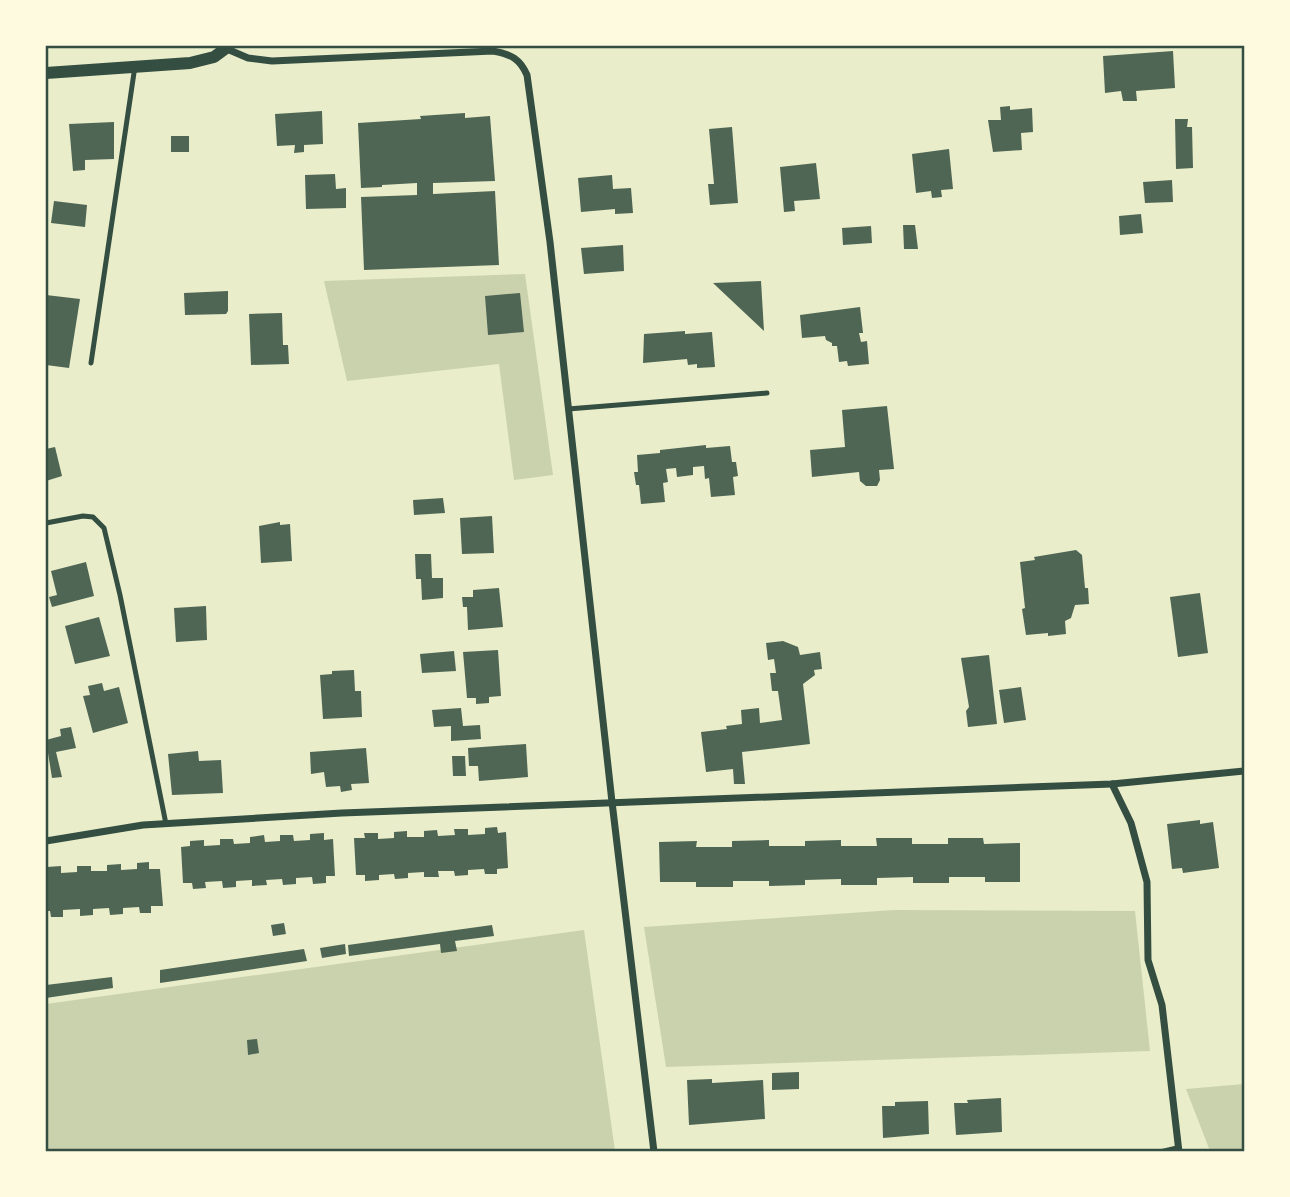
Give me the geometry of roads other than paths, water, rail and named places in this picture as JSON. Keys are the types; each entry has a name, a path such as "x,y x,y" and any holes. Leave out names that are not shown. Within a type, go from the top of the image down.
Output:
{"street":[{"path":"46,74 197,62 215,57 228,47 248,58 272,61 493,51 516,58 527,75 550,242 612,803 654,1152"},
{"path":"46,841 142,825 342,813 1112,784 1244,771"},
{"path":"1112,784 1131,823 1147,882 1147,960 1162,1005 1178,1150"}],"lane":[{"path":"91,363 135,66"},
{"path":"568,410 767,393"},
{"path":"46,523 72,517 93,517 104,528 166,824"},
{"path":"1160,1152 1178,1150"}]}
